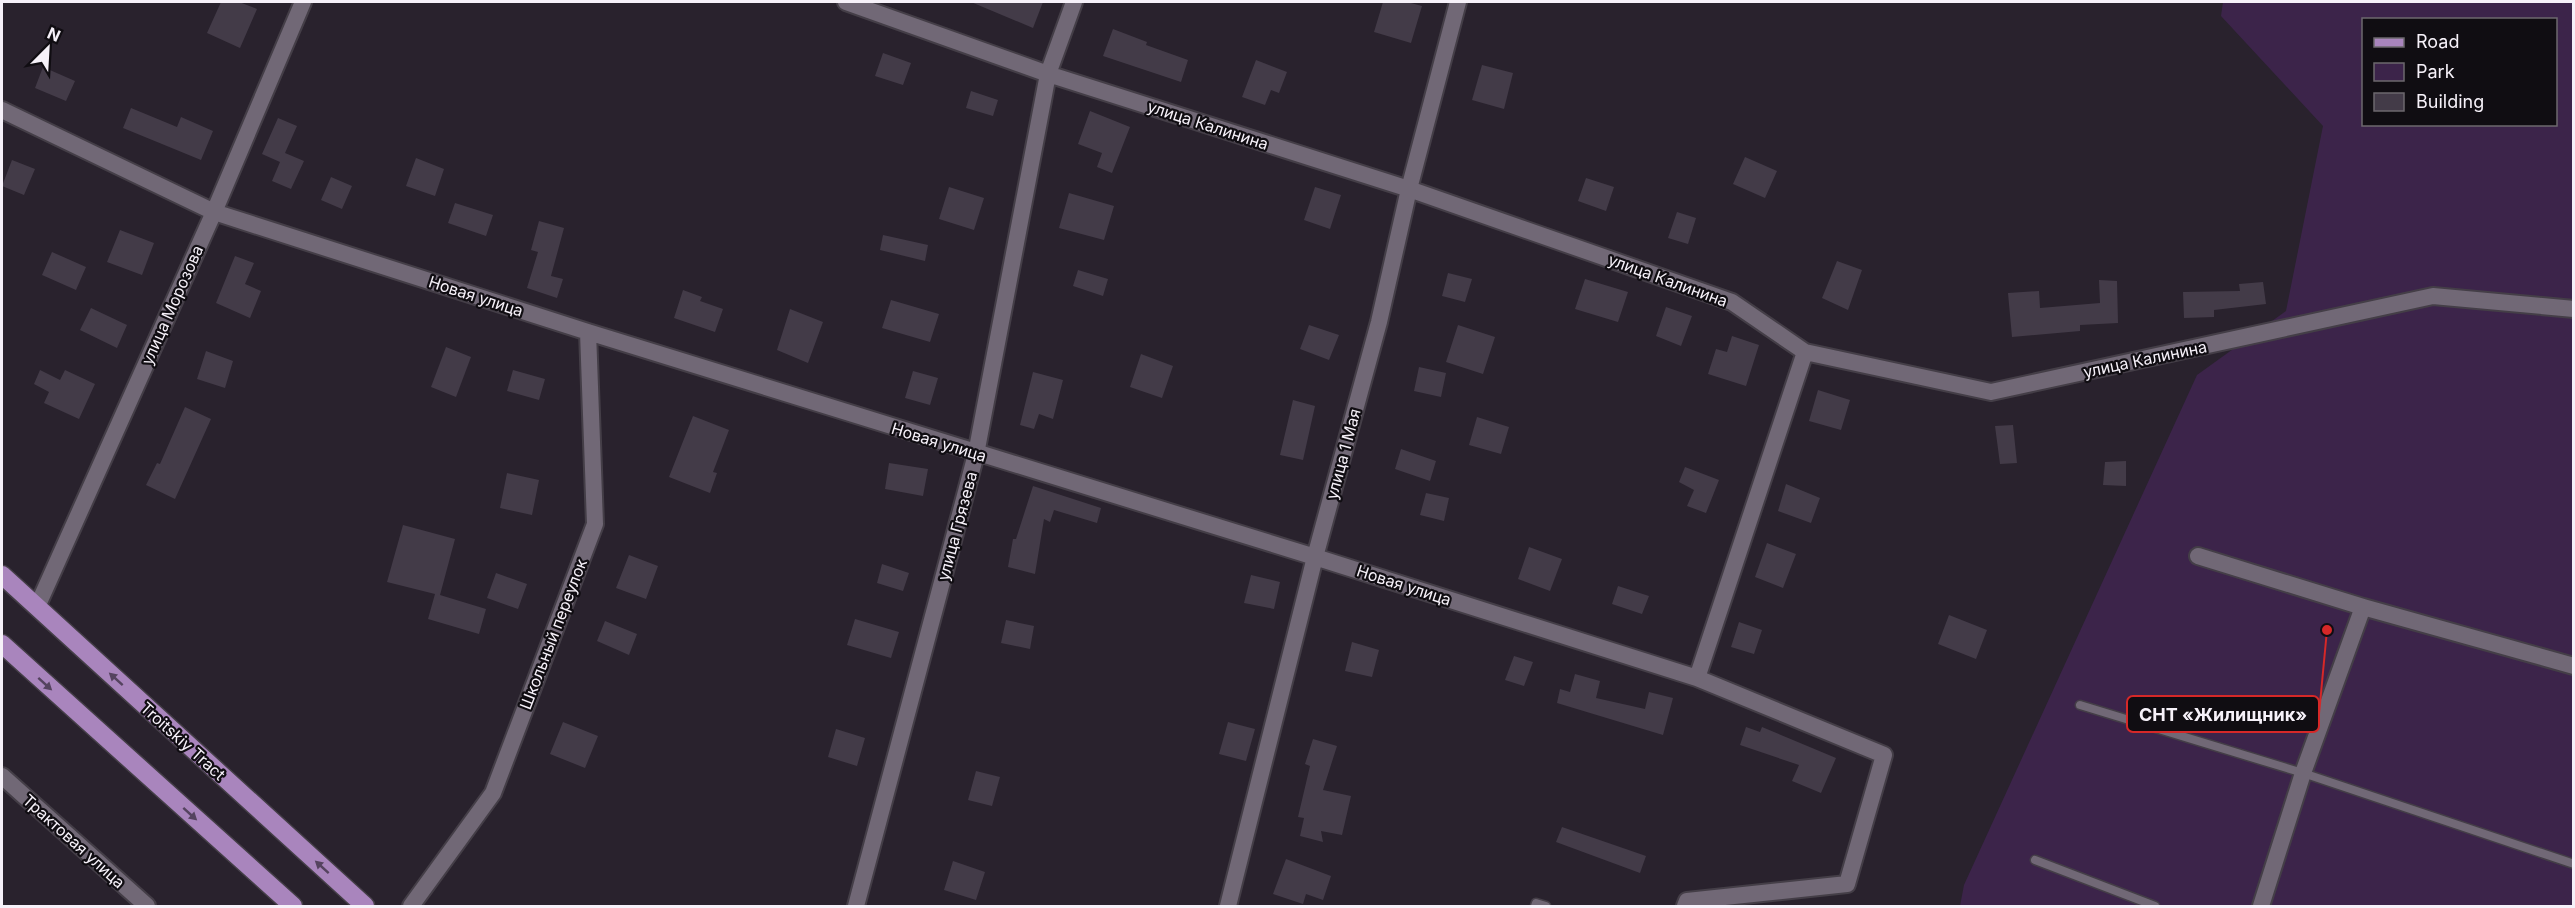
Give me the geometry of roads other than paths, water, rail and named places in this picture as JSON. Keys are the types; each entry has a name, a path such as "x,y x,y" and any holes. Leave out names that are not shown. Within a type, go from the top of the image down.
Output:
{"main road":[{"name":"Troitskiy Tract","path":"2,575 365,906"},
{"path":"2,644 293,906"}],"street":[{"name":"улица Морозова","path":"37,608 214,212 303,2"},
{"name":"улица Калинина","path":"846,2 1048,74 1409,189 1732,302 1805,352 1991,392 2433,296 2574,309"},
{"name":"улица Грязева","path":"856,906 976,454 1048,74 1074,2"},
{"name":"улица 1 Мая","path":"1228,906 1315,557 1379,322 1409,189 1458,2"},
{"name":"Новая улица","path":"2,110 214,212 976,454 1315,557 1697,678 1884,755 1847,884 1687,901 1685,906"},
{"name":"Школьный переулок","path":"411,906 494,793 595,524 588,332"},
{"path":"1697,678 1805,352"},
{"path":"2198,556 2363,607 2574,666"},
{"path":"2260,906 2303,773 2363,607"},
{"name":"Трактовая улица","path":"2,776 147,906"}],"lane":[{"path":"2080,705 2303,773 2574,864"},
{"path":"2035,860 2155,906"},
{"path":"1535,906 1536,903 1546,906"}],"place":[{"name":"СНТ «Жилищник»","path":"2327,630"}]}
